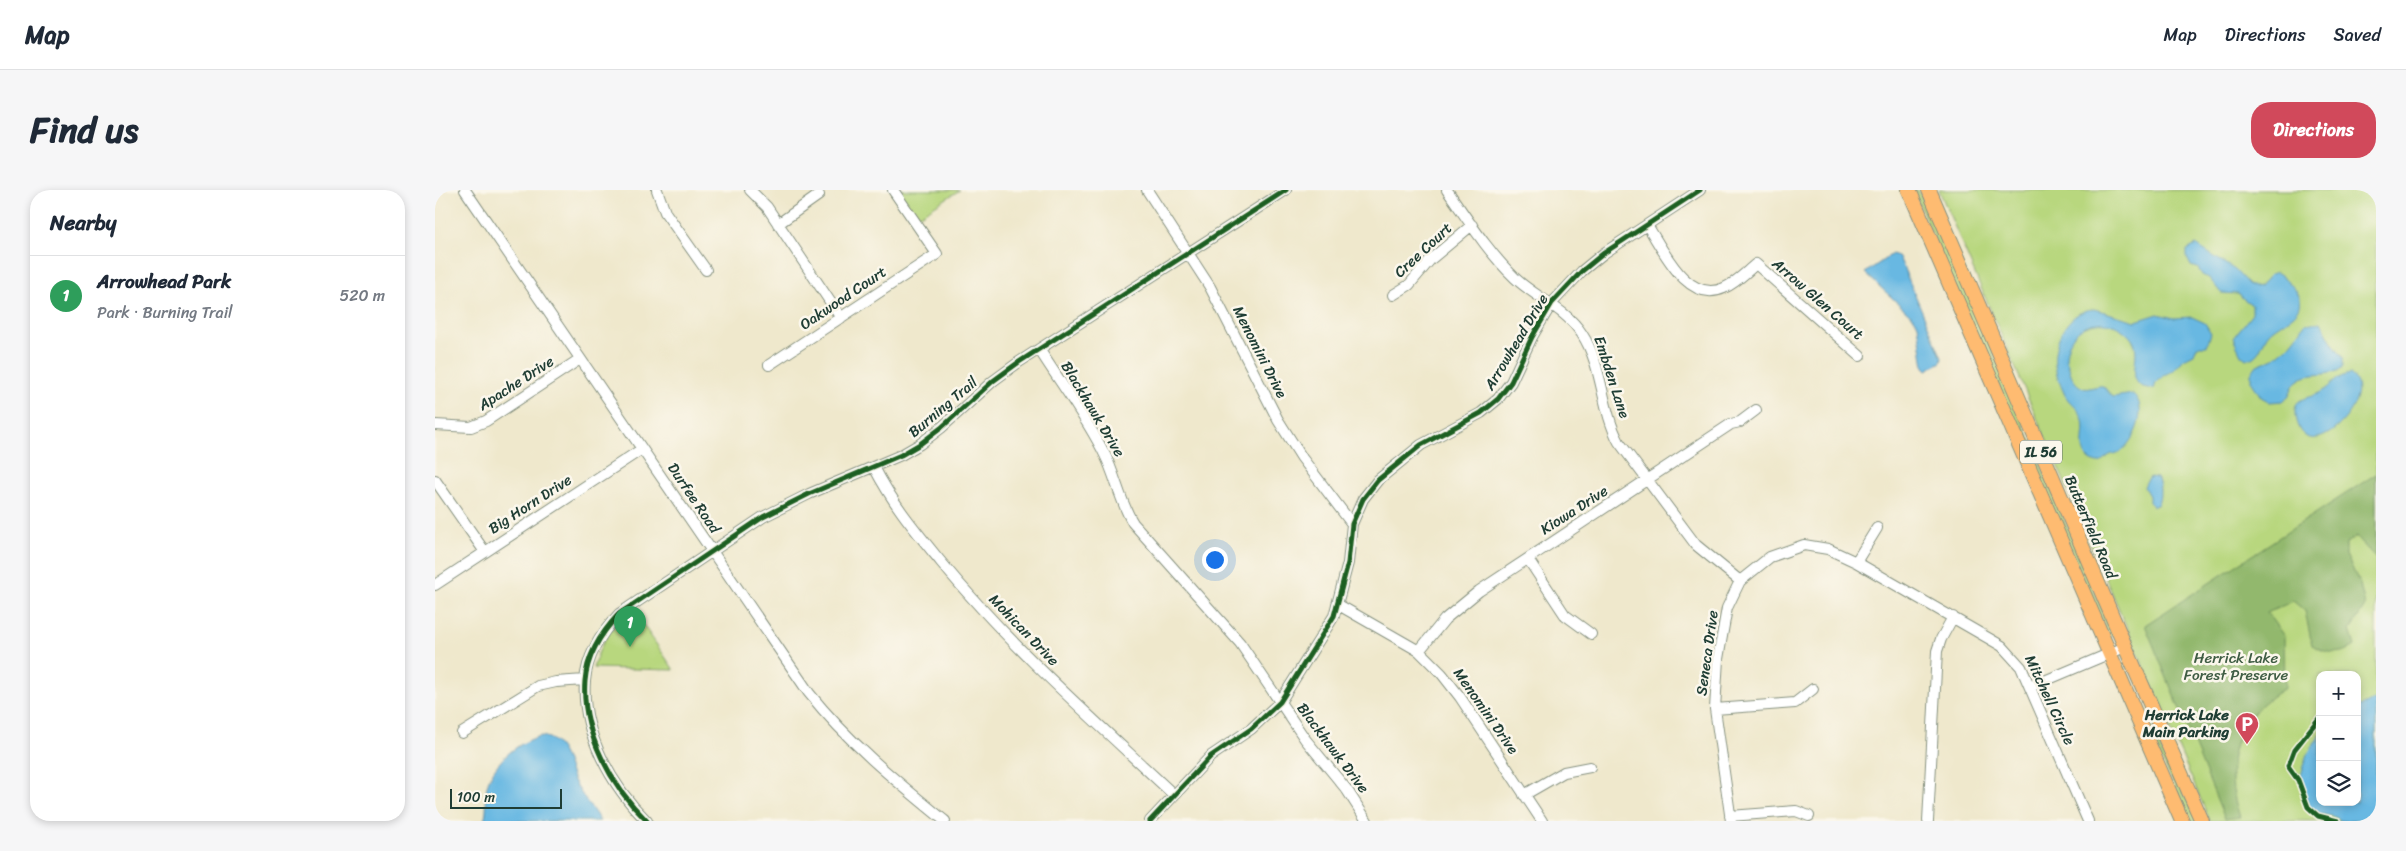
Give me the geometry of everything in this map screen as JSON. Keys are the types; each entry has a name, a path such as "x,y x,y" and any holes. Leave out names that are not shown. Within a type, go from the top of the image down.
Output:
{"main road":[{"name":"IL 56","path":"1909,190 2108,654 2182,821"},
{"name":"Butterfield Road","path":"1929,190 2125,647 2202,821"}],"street":[{"name":"Durfee Road","path":"465,190 822,709 864,753 945,821"},
{"path":"657,190 665,212 706,270"},
{"path":"750,190 767,207 841,318"},
{"name":"Oakwood Court","path":"769,365 937,254 893,190"},
{"name":"Menomini Drive","path":"1147,190 1219,303 1278,420 1303,458 1352,524"},
{"name":"Burning Trail","path":"647,821 618,786 598,748 586,707 585,680 595,646 602,634 619,614 711,550 781,507 901,455 929,438 993,381 1039,349 1286,190"},
{"name":"Embden Lane","path":"1447,190 1496,258 1530,291 1552,302 1577,327 1585,339 1603,389 1614,433 1646,480 1696,545 1740,581"},
{"name":"Arrowhead Drive","path":"1150,821 1211,756 1251,729 1280,702 1327,628 1337,604 1348,563 1352,524 1371,488 1392,467 1421,445 1481,413 1498,399 1511,382 1532,337 1552,302 1592,262 1699,190"},
{"path":"778,224 819,195"},
{"name":"Cree Court","path":"1393,295 1409,285 1430,260 1472,225"},
{"name":"Arrow Glen Court","path":"1647,225 1687,282 1701,291 1721,289 1756,264 1860,356"},
{"name":"Blackhawk Drive","path":"1039,349 1100,444 1133,523 1240,644 1312,748 1347,790 1367,821"},
{"name":"Apache Drive","path":"435,425 471,427 486,421 580,359"},
{"name":"Kiowa Drive","path":"1419,651 1455,610 1646,480 1731,424 1739,422 1757,410"},
{"name":"Big Horn Drive","path":"435,585 642,448"},
{"name":"Mohican Drive","path":"874,467 897,508 988,617 1174,795"},
{"path":"435,480 485,552"},
{"path":"1856,562 1877,528"},
{"name":"Seneca Drive","path":"1730,819 1715,709 1716,673 1727,608 1740,581 1770,557 1804,545 1828,549 1856,562 1953,617"},
{"path":"1528,559 1568,618 1591,634"},
{"name":"Menomini Drive","path":"1337,604 1419,651 1455,690 1542,821"},
{"path":"1928,821 1937,651 1953,617"},
{"name":"Mitchell Circle","path":"1953,617 2002,646 2021,667 2088,821"},
{"path":"2030,687 2125,647"},
{"path":"462,733 538,686 556,682 585,680"},
{"path":"1715,709 1795,702 1813,689"},
{"path":"1524,795 1564,772 1590,767"},
{"path":"1730,819 1796,811 1809,816"}],"green space":[{"path":"897,190 960,190 915,218"},
{"path":"1913,190 1918,190 1952,256 2113,635 2109,637"},
{"name":"Herrick Lake Forest Preserve","path":"1939,190 2376,190 2376,821 2210,821"},
{"name":"Herrick Lake Forest Preserve","path":"2376,474 2376,558 2356,537 2346,543 2346,555 2360,584 2365,606 2350,630 2355,646 2333,653 2312,645 2305,611 2293,601 2267,613 2284,636 2285,688 2254,713 2243,727 2236,743 2232,760 2234,797 2240,817 2225,819 2145,625"},
{"path":"633,610 674,670 593,668 608,635 618,622"},
{"path":"2120,664 2124,665 2153,734 2198,821 2192,821 2131,697"}],"water":[{"path":"2196,245 2235,270 2248,284 2254,287 2260,286 2270,275 2276,272 2289,283 2300,299 2298,311 2269,333 2258,353 2252,358 2246,359 2241,355 2233,338 2252,314 2252,305 2237,294 2221,293 2209,278 2202,275 2198,268 2191,266 2187,258 2187,250"},
{"path":"1892,254 1899,257 1942,358 1941,362 1927,370 1924,367 1918,325 1915,319 1865,273"},
{"path":"2094,309 2136,321 2158,314 2174,318 2192,317 2205,323 2211,333 2207,346 2197,346 2194,354 2184,359 2173,371 2165,375 2156,383 2154,389 2143,387 2137,383 2135,376 2135,345 2131,338 2122,330 2112,325 2091,324 2073,336 2068,346 2066,359 2071,375 2076,382 2083,388 2103,386 2113,397 2133,394 2138,400 2140,407 2138,424 2131,440 2120,452 2110,455 2097,463 2087,457 2084,452 2082,417 2064,393 2055,365 2056,346 2064,328 2077,315"},
{"path":"2321,322 2343,357 2343,367 2332,373 2302,378 2295,383 2284,401 2270,402 2261,397 2251,381 2251,373 2257,365 2274,358 2292,343 2305,324"},
{"path":"2350,374 2357,382 2357,393 2354,405 2347,416 2338,427 2327,434 2317,438 2305,436 2296,421 2297,403 2325,390 2338,379"},
{"path":"2150,477 2157,478 2160,488 2157,505 2153,506 2149,502 2149,496 2144,487"},
{"path":"2376,700 2376,821 2342,821 2335,817 2320,814 2309,806 2304,793 2301,775 2308,754 2316,741 2316,806 2361,806 2361,706"},
{"path":"541,736 550,738 561,749 578,788 600,821 484,821 487,786 495,769 515,748"}],"cycle path":[{"path":"647,821 622,792 601,757 588,720 585,700 586,671 592,653 601,636 619,614 763,517 809,494 901,455 920,444 941,428 993,381 1019,362 1286,190"},
{"path":"1150,821 1211,756 1251,729 1280,702 1334,616 1348,563 1352,524 1363,499 1378,480 1421,445 1481,413 1498,399 1511,382 1532,337 1552,303 1582,271 1604,253 1700,190"},
{"path":"2316,722 2294,750 2288,766 2298,780 2308,807 2318,816 2338,821"}],"place":[{"name":"Arrowhead Park","path":"630,647"},
{"name":"Herrick Lake Main Parking","path":"2247,745"}]}
